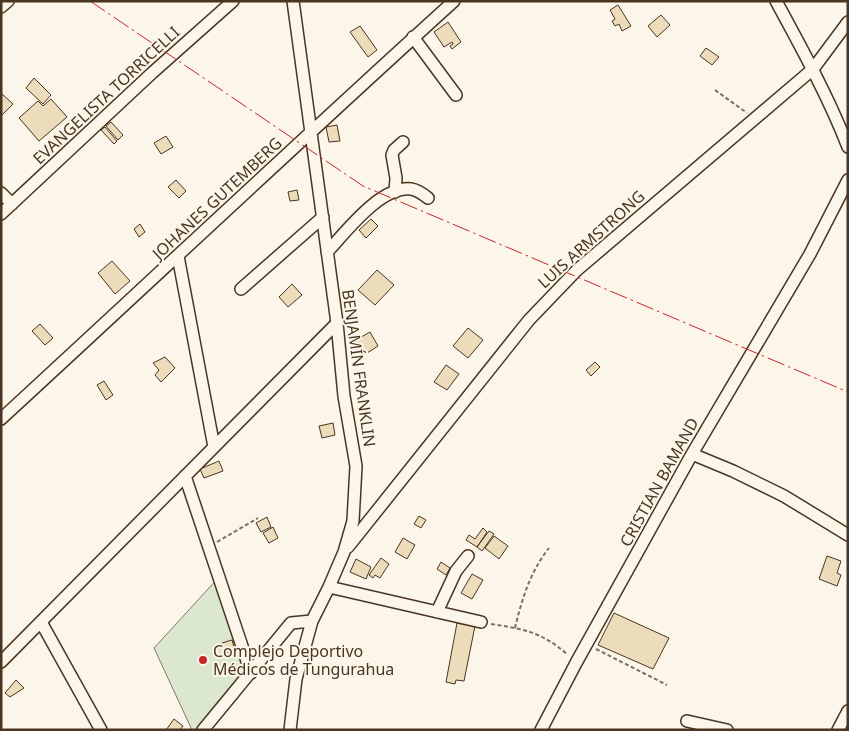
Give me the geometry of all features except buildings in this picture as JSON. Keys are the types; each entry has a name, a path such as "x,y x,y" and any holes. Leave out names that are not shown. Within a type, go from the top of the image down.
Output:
{"street":[{"path":"1,7 8,1"},
{"name":"EVANGELISTA TORRICELLI","path":"1,214 152,73 233,1"},
{"name":"BENJAMÍN FRANKLIN","path":"290,730 296,678 312,621 344,552 353,521 356,466 344,396 337,323 293,1"},
{"name":"JOHANES GUTEMBERG","path":"1,419 178,256 229,206 454,1"},
{"path":"776,1 813,69 848,147"},
{"name":"LUIS ARMSTRONG","path":"344,552 529,320 577,270 813,69 848,22"},
{"path":"413,37 456,95"},
{"path":"395,192 396,178 392,155 394,150 403,142"},
{"name":"CRISTIAN BAMAND","path":"541,730 692,454 810,254 848,180"},
{"path":"327,252 368,208 395,192 413,189 428,198"},
{"path":"1,193 12,204"},
{"path":"241,289 323,217"},
{"path":"178,256 214,447"},
{"path":"1,662 337,323"},
{"path":"692,454 733,471 784,496 848,535"},
{"path":"186,476 251,672"},
{"path":"437,612 456,572 468,556"},
{"path":"329,587 481,622"},
{"path":"203,730 291,622 312,621"},
{"path":"41,622 101,730"},
{"path":"838,730 848,711"},
{"path":"687,721 727,730"}],"path":[{"path":"715,90 755,118"},
{"path":"209,548 227,535 258,518"},
{"path":"515,628 530,580 541,558 549,548"},
{"path":"481,622 536,632 555,644 576,663"},
{"path":"587,645 667,685"}],"green space":[{"name":"Complejo Deportivo Médicos de Tungurahua","path":"219,577 251,673 203,730 192,730 154,648"}],"power":[{"path":"90,1 363,186 848,392"}],"place":[{"name":"Complejo Deportivo Médicos de Tungurahua","path":"203,660"}]}
